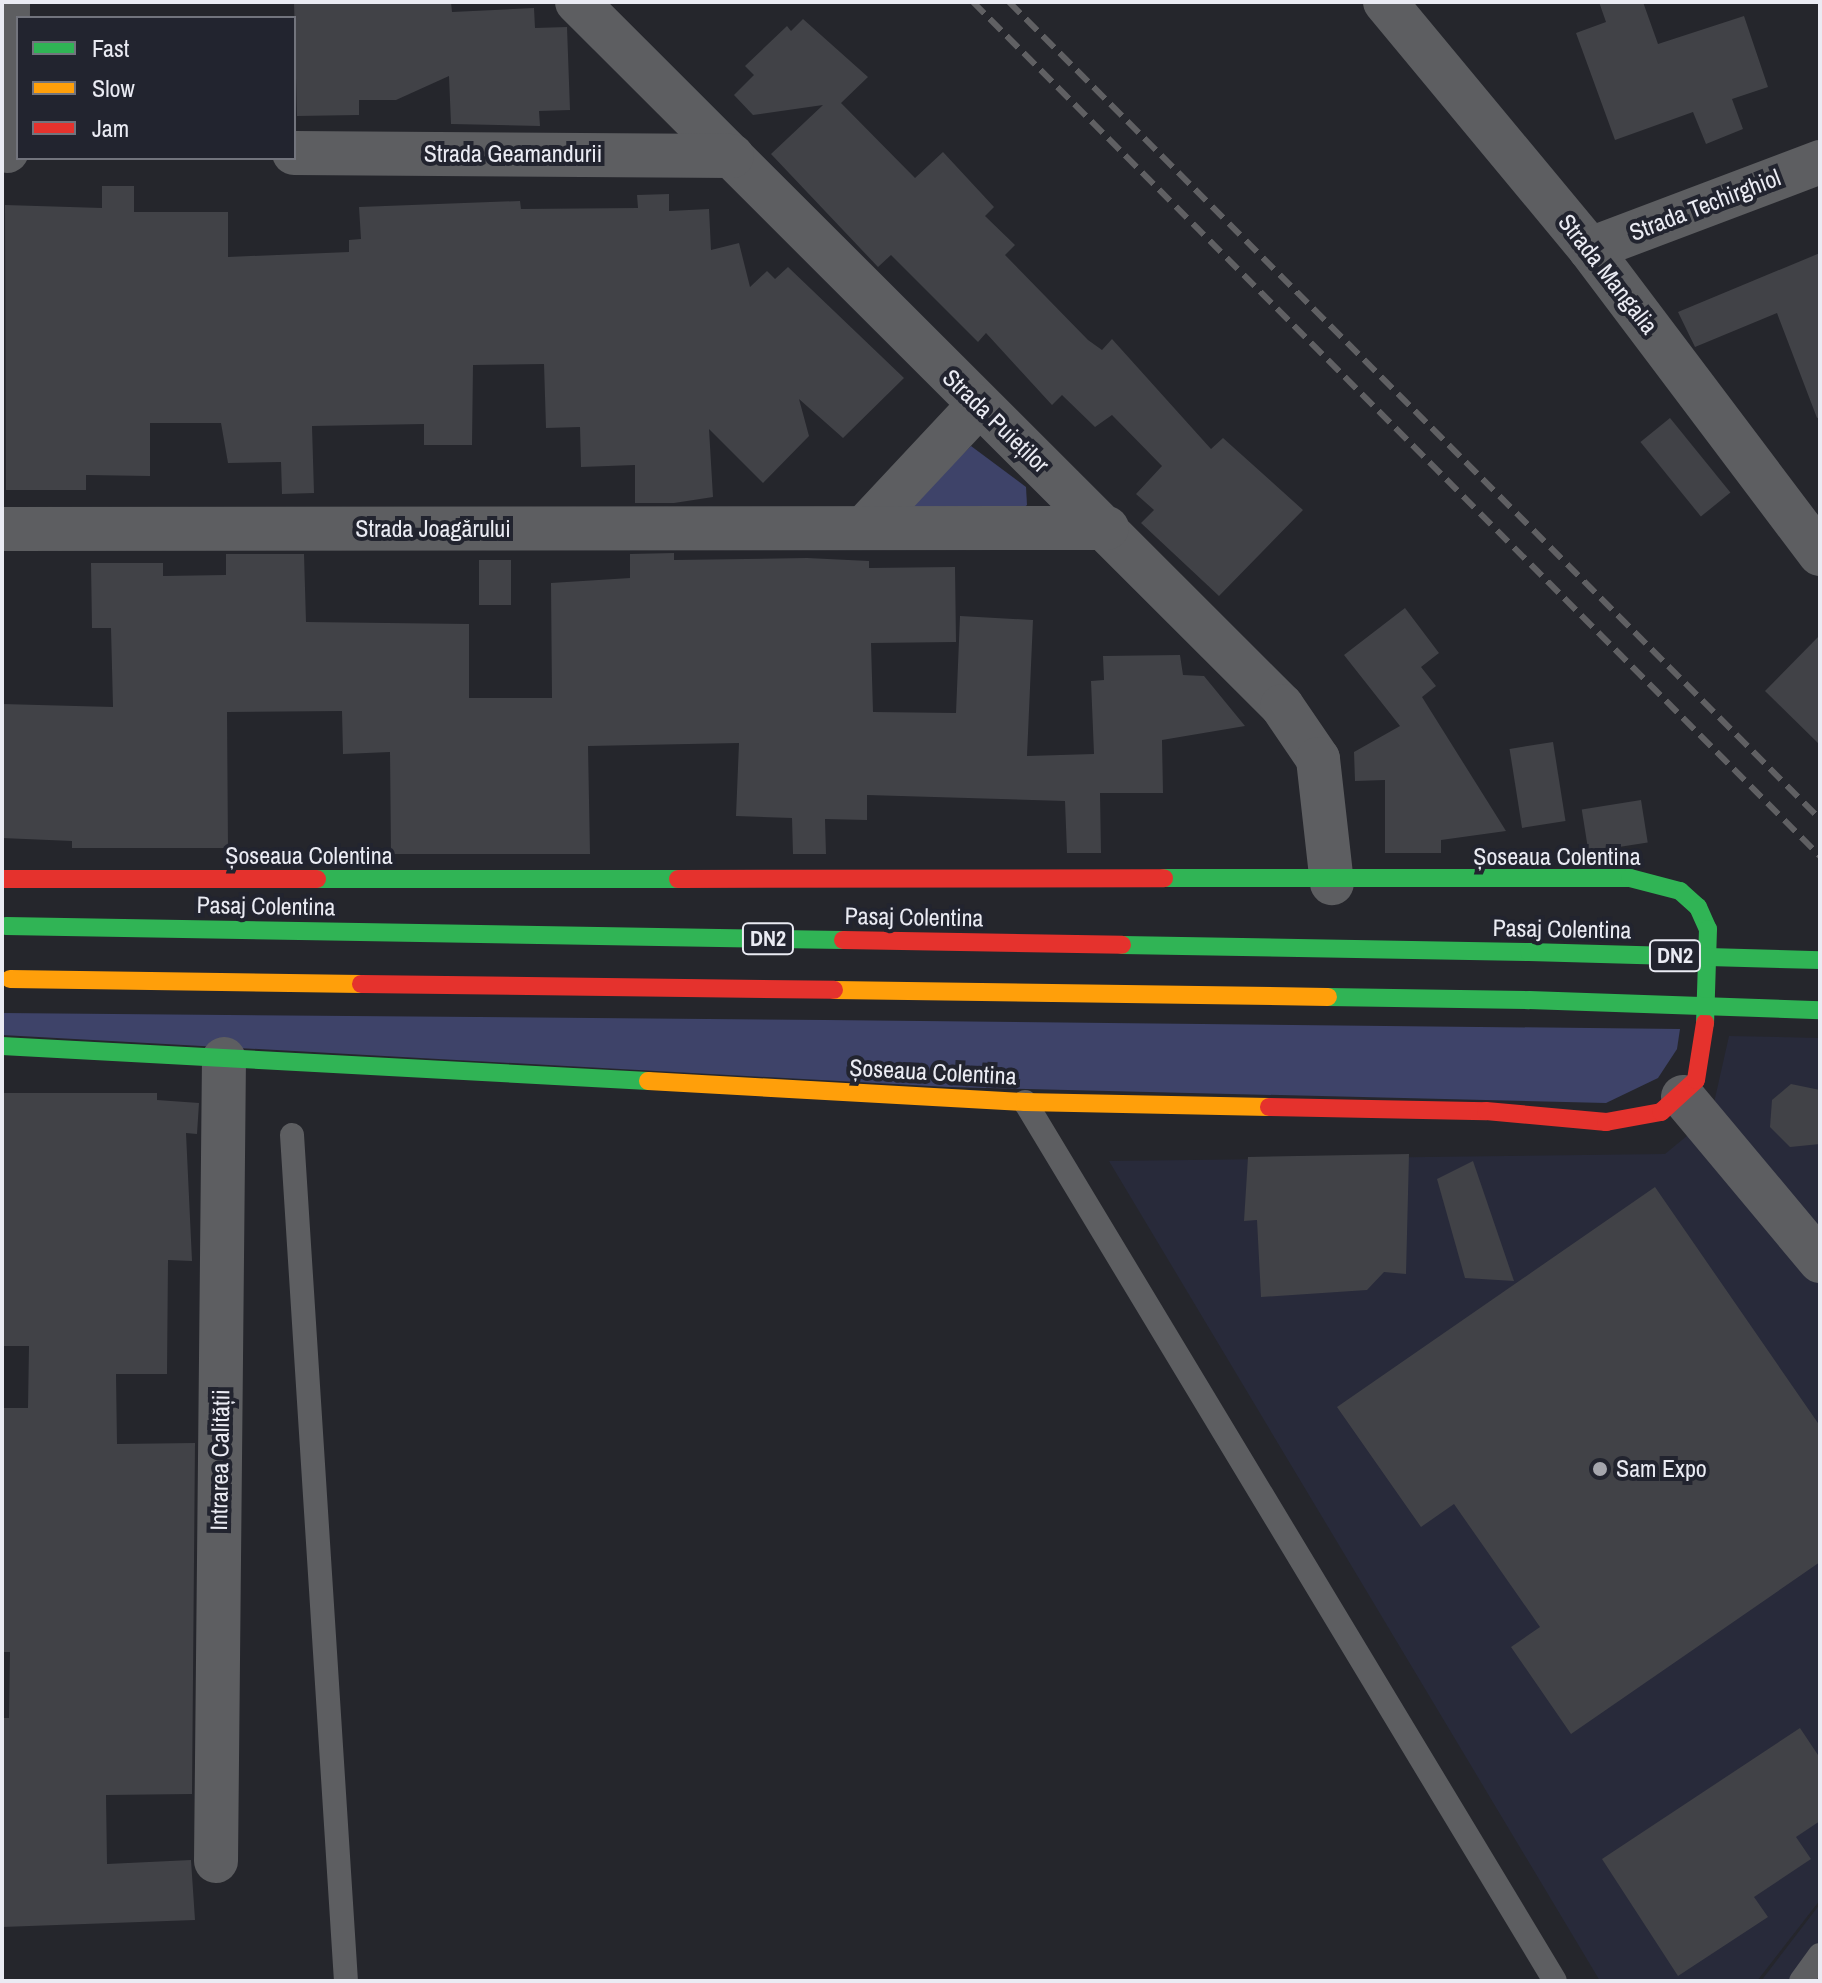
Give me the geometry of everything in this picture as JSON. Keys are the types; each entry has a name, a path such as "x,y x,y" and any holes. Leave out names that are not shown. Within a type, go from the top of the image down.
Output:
{"main road":[{"name":"Șoseaua Colentina","path":"2,879 1332,883 1630,878 1680,891 1698,907 1708,929 1703,1060 1683,1097 1661,1112 1606,1122 1486,1111 1025,1102 2,1046"},
{"name":"Pasaj Colentina","path":"6,926 1529,952 1820,960"},
{"name":"DN2","path":"10,979 1529,1000 1820,1010"}],"street":[{"path":"8,2 9,151"},
{"name":"Strada Puieților","path":"577,2 978,406 1107,528 1303,731 1325,792 1332,883"},
{"name":"Strada Mangalia","path":"1385,2 1590,249 1820,554"},
{"name":"Strada Geamandurii","path":"296,153 732,156"},
{"name":"Strada Techirghiol","path":"1590,249 1820,162"},
{"path":"864,528 978,406"},
{"name":"Strada Joagărului","path":"2,529 1107,528"},
{"name":"Intrarea Calității","path":"216,1861 224,1059"},
{"path":"1683,1097 1820,1261"}],"lane":[{"path":"1025,1102 1555,1981"},
{"path":"292,1135 346,1981"},
{"path":"1801,1981 1820,1955"}],"shaded area":[{"path":"971,446 1026,487 1027,505 1021,510 912,512 910,504"},
{"path":"2,1013 1680,1029 1677,1049 1658,1078 1606,1103 948,1087 2,1035"},
{"path":"1729,1036 1820,1038 1820,1900 1757,1981 1600,1981 1109,1161 1665,1154 1711,1116"},
{"path":"1820,1904 1820,1981 1761,1981"}],"building":[{"path":"294,2 451,2 452,12 534,8 535,28 567,27 570,110 539,111 540,126 451,124 449,76 396,100 359,100 359,115 297,116"},
{"path":"1599,2 1643,2 1658,44 1744,16 1768,87 1732,99 1743,129 1706,144 1693,112 1615,140 1576,33 1606,22"},
{"path":"803,19 868,77 841,103 915,178 943,152 994,207 985,216 1015,245 1005,255 1088,340 1102,350 1112,339 1211,449 1223,438 1303,510 1219,596 1141,523 1154,510 1136,494 1162,466 1112,415 1095,427 1062,395 1052,405 986,333 978,342 891,255 878,267 771,154 823,105 753,115 734,95 754,75 745,66 787,26 791,31"},
{"path":"102,186 134,186 134,212 228,212 228,257 349,252 349,240 361,239 359,207 520,201 521,209 638,208 637,195 669,194 669,211 709,209 711,250 739,243 750,287 767,271 775,279 788,267 904,378 843,438 799,399 809,436 763,483 709,429 713,497 674,503 635,503 635,465 581,467 580,427 546,428 544,364 473,365 472,445 424,445 424,424 312,426 314,493 282,494 281,462 228,463 221,423 150,423 150,476 86,475 86,490 6,490 5,205 102,208"},
{"path":"1820,253 1820,417 1817,418 1777,313 1695,347 1678,312"},
{"path":"1670,418 1730,493 1701,517 1640,442"},
{"path":"674,553 674,560 807,558 869,561 869,568 955,567 956,642 871,643 873,712 956,713 960,616 1033,620 1027,756 1094,754 1091,681 1104,680 1103,656 1180,655 1183,675 1204,676 1245,726 1162,740 1163,793 1100,793 1101,853 1067,853 1065,801 867,795 867,820 825,819 826,854 793,854 792,818 736,816 739,743 588,746 590,854 391,854 390,752 343,754 342,711 227,712 228,848 72,848 72,841 2,838 2,704 113,707 111,628 92,628 91,563 163,563 163,576 226,575 226,554 304,554 306,622 469,624 469,698 552,698 551,583 630,578 630,554"},
{"path":"479,560 511,560 511,605 479,605"},
{"path":"1405,608 1439,653 1421,667 1436,686 1422,697 1506,831 1441,840 1441,853 1385,853 1385,780 1355,781 1354,752 1400,726 1344,655"},
{"path":"1820,635 1820,745 1765,691"},
{"path":"1553,742 1566,821 1522,828 1510,749"},
{"path":"1641,800 1648,842 1588,852 1582,809"},
{"path":"1791,1084 1820,1090 1820,1144 1790,1147 1770,1127 1772,1100"},
{"path":"2,1093 157,1093 157,1100 199,1103 197,1134 186,1133 192,1261 168,1260 167,1374 116,1374 117,1444 195,1443 192,1794 106,1795 107,1864 191,1860 195,1920 2,1927 2,1718 9,1718 10,1652 2,1652 2,1408 28,1408 29,1346 3,1346"},
{"path":"1409,1154 1406,1274 1384,1272 1367,1290 1261,1297 1257,1220 1244,1221 1248,1157"},
{"path":"1473,1161 1514,1281 1465,1278 1437,1179"},
{"name":"Sam Expo","path":"1655,1187 1820,1426 1820,1562 1571,1734 1511,1647 1540,1627 1454,1504 1421,1527 1337,1407"},
{"path":"1800,1728 1820,1758 1820,1821 1796,1837 1811,1859 1754,1897 1768,1917 1678,1976 1602,1859"}],"railway":[{"path":"973,2 1820,856"},
{"path":"1009,2 1820,819"}],"traffic: fast":[{"path":"1164,878 1630,878 1680,891 1698,907 1708,929 1705,1023"},
{"path":"317,879 678,879"},
{"path":"6,926 843,940"},
{"path":"1122,945 1529,952"},
{"path":"1529,952 1820,960"},
{"path":"1328,997 1529,1000"},
{"path":"1529,1000 1820,1010"},
{"path":"2,1046 648,1081"}],"traffic: slow":[{"path":"10,979 361,984"},
{"path":"834,990 1328,997"},
{"path":"648,1081 1025,1102 1269,1107"}],"traffic: jam":[{"path":"678,879 1164,878"},
{"path":"2,879 317,879"},
{"path":"843,940 1122,945"},
{"path":"361,984 834,990"},
{"path":"1269,1107 1486,1111 1606,1122 1661,1112 1696,1080 1705,1023"}],"place":[{"name":"Sam Expo","path":"1600,1469"}]}
